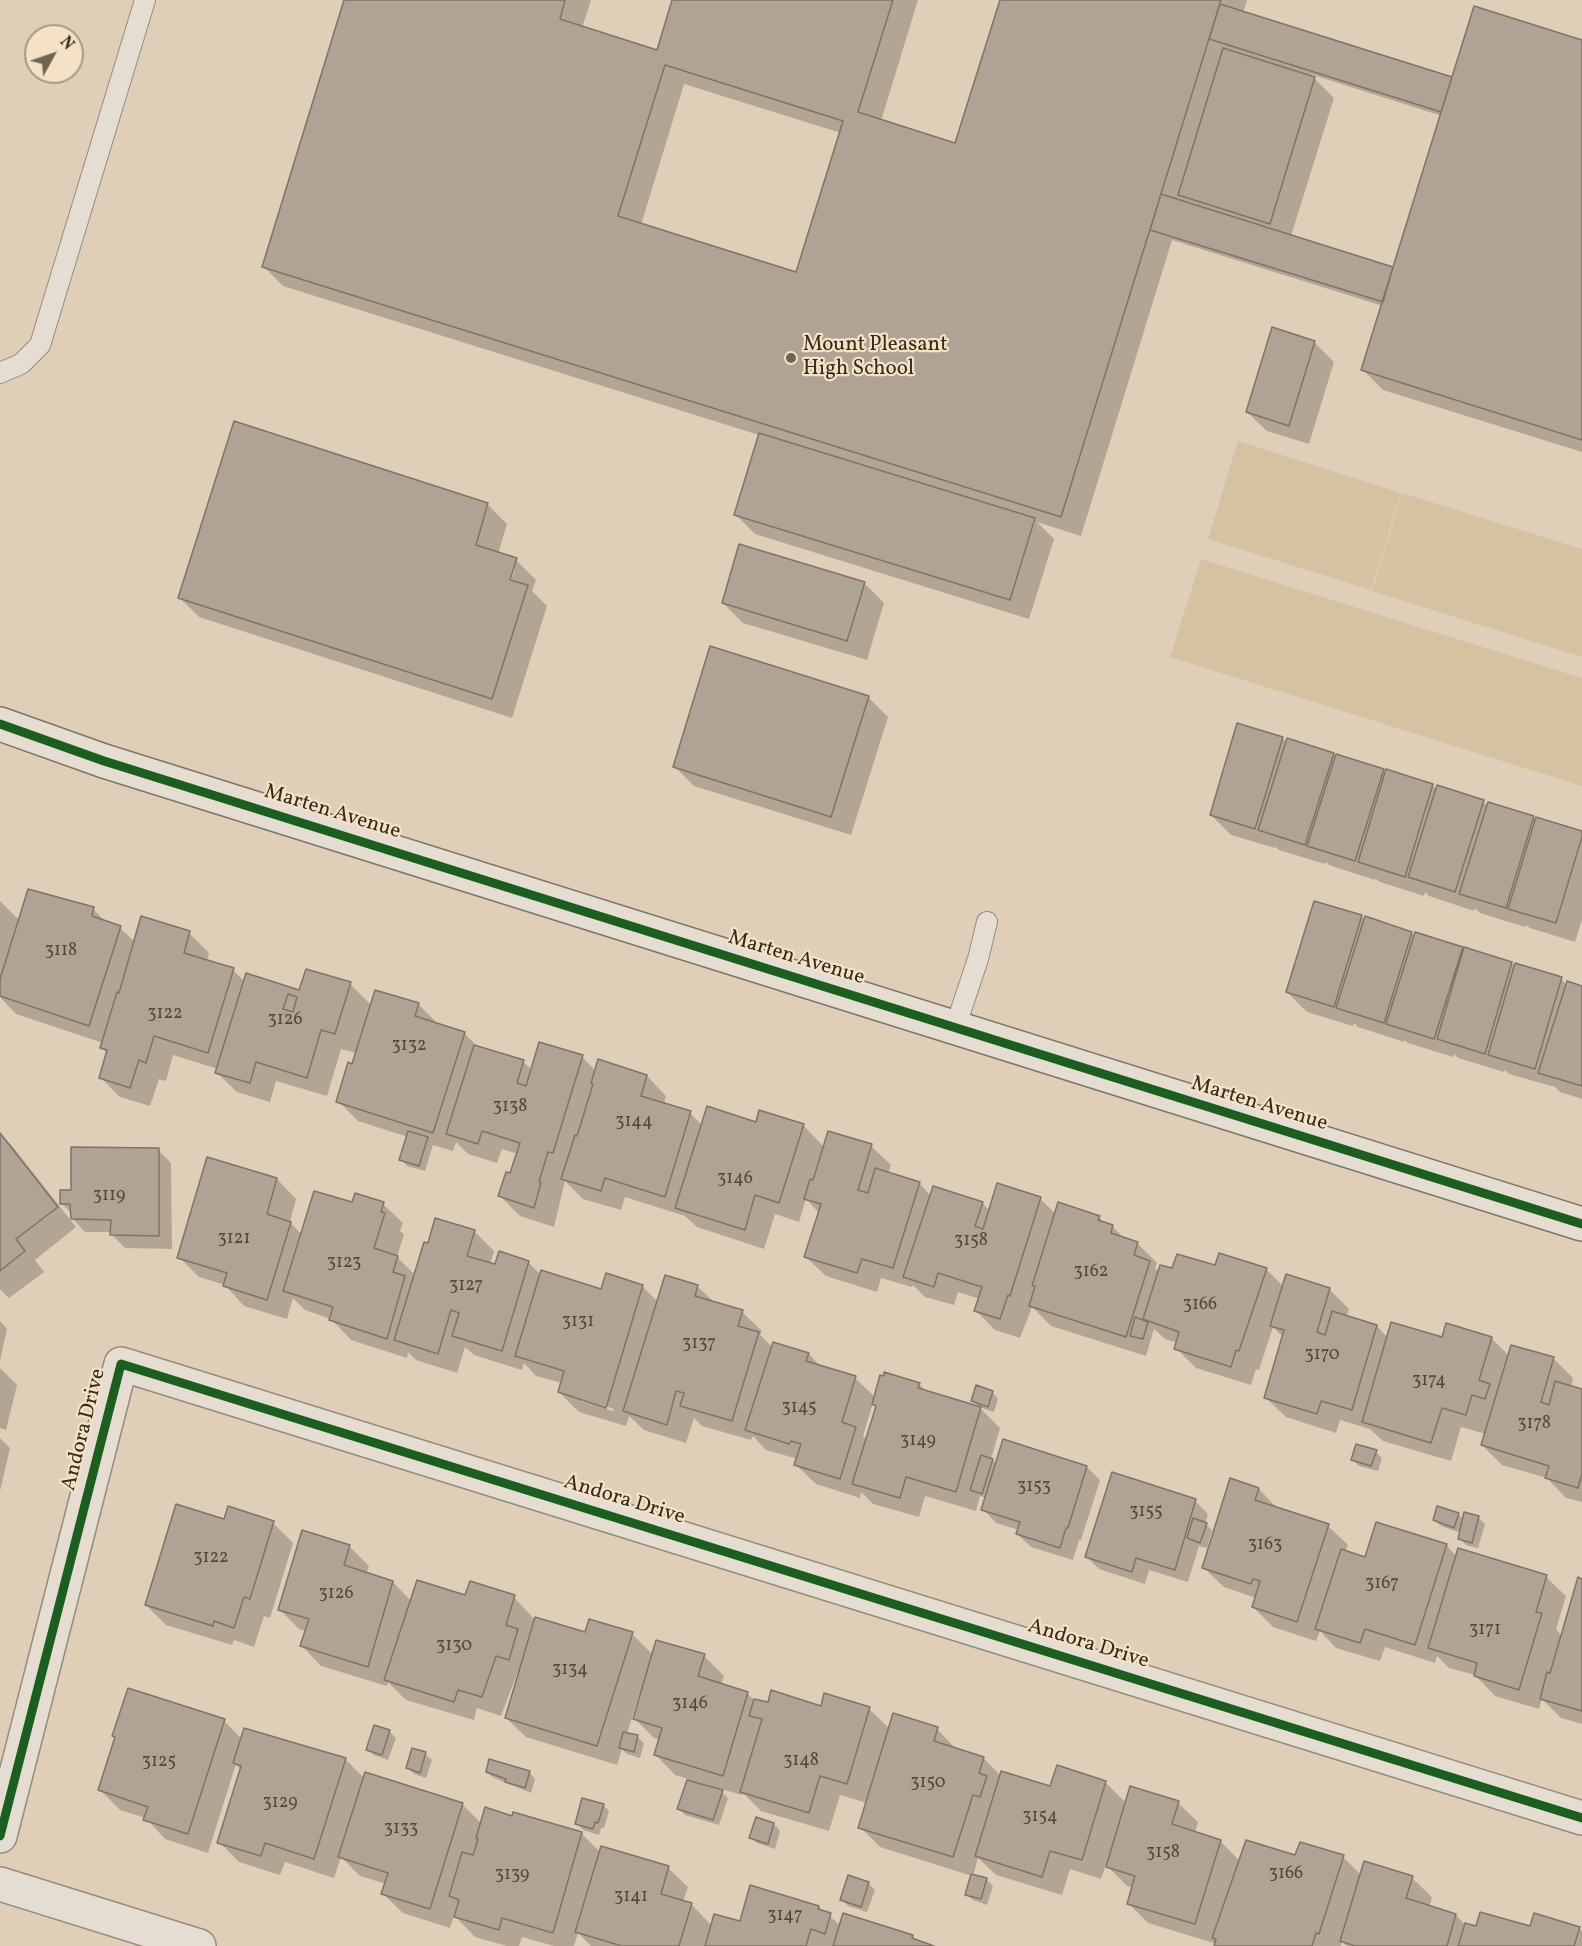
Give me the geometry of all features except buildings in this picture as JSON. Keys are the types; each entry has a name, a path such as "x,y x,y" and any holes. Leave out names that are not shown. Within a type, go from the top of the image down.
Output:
{"street":[{"name":"Marten Avenue","path":"0,724 115,764 1582,1224"},
{"name":"Andora Drive","path":"0,1836 120,1364 1582,1818"},
{"path":"0,1884 199,1946"}],"lane":[{"path":"0,373 21,364 40,345 145,0"},
{"path":"955,1028 978,959 987,922"}],"shaded area":[{"path":"1238,441 1401,493 1371,590 1208,539"},
{"path":"1402,493 1582,549 1582,657 1372,591"},
{"path":"1201,559 1582,678 1582,786 1170,657"}],"cycle path":[{"path":"0,724 104,761 1582,1224"},
{"path":"0,1836 121,1364 1582,1818"}],"place":[{"name":"Mount Pleasant High School","path":"791,358"}]}
